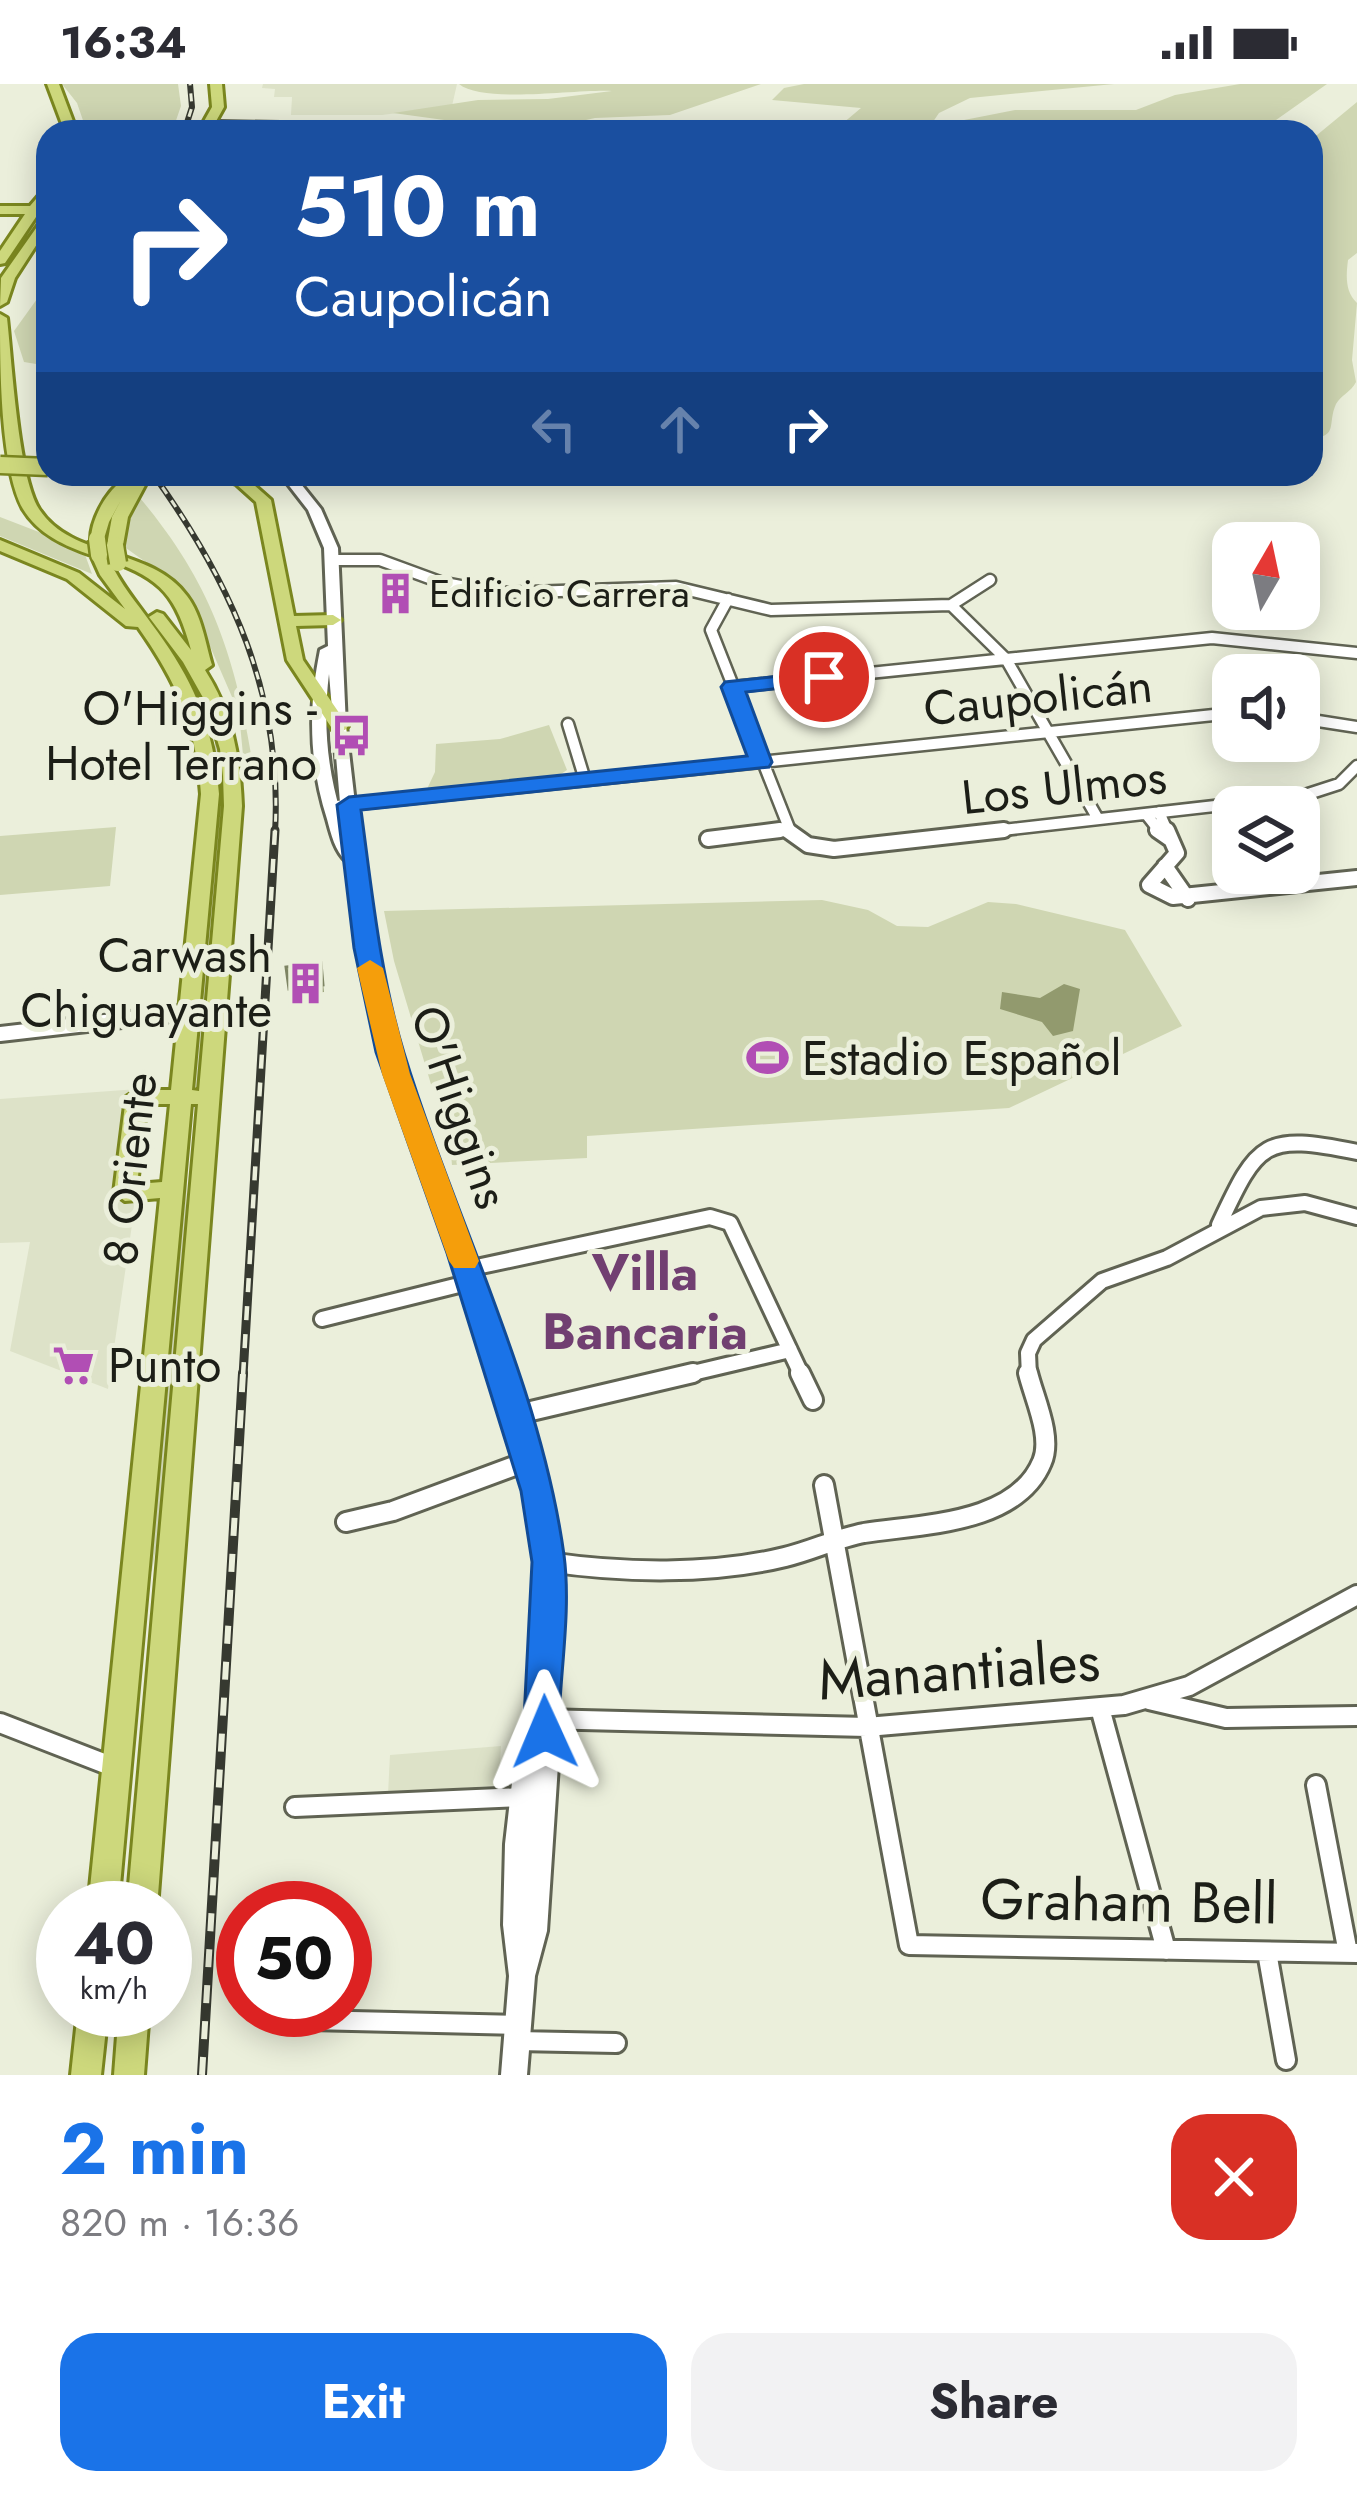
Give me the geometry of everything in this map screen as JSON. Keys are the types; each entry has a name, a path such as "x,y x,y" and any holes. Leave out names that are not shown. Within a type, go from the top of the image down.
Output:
{"main road":[{"path":"53,84 66,120"},
{"path":"211,120 218,107 216,84"},
{"path":"221,120 227,106 226,84"},
{"path":"0,210 36,211"},
{"path":"0,260 36,220"},
{"path":"0,302 5,278 36,225"},
{"path":"0,319 24,491 32,512 62,537 132,562 170,585 187,609 214,694"},
{"path":"0,465 36,466"},
{"path":"107,550 101,522 130,486"},
{"path":"248,486 263,500 295,660 339,726"},
{"name":"O'Higgins","path":"295,486 321,521 332,560 339,806"},
{"path":"0,545 82,582 169,655"},
{"name":"8 Oriente","path":"107,550 214,694 229,742 233,806 144,1881"},
{"name":"8 Oriente","path":"106,1881 209,825 209,764 195,705 169,655 108,575 107,550"},
{"path":"286,621 333,620"},
{"name":"O'Higgins","path":"333,620 316,695 315,728 355,872 375,996 396,1074 514,1415 548,1562 542,1719 547,1750 541,1845 514,2075"},
{"path":"173,1189 125,1193 136,1096 182,1094 211,1107"},
{"name":"O'Higgins","path":"522,1976 513,1931 527,1743 542,1719"},
{"path":"151,1807 138,1784 116,1768 157,1736"},
{"path":"86,2075 90,2037"},
{"path":"129,2075 132,2037"}],"street":[{"path":"332,560 380,560 440,582 497,593 676,587 780,610 951,605 990,580"},
{"path":"707,839 786,829 711,626 728,598"},
{"path":"951,605 1006,658 1098,819"},
{"path":"733,687 1212,638 1357,653"},
{"name":"Caupolicán","path":"339,806 1212,715"},
{"path":"1320,721 1357,727"},
{"path":"568,724 586,780"},
{"name":"Los Ulmos","path":"786,829 808,845 834,849 1302,796 1331,788 1355,772"},
{"path":"1152,813 1157,830 1171,838 1178,853 1151,880 1151,887 1188,899 1339,881 1357,883"},
{"path":"1165,866 1188,899"},
{"path":"0,1034 190,1012"},
{"path":"1217,1230 1246,1166 1270,1144 1298,1140 1357,1152"},
{"path":"548,1562 588,1568 700,1569 763,1562 859,1534 925,1526 1007,1503 1033,1478 1046,1444 1027,1368 1034,1340 1102,1281 1167,1258 1240,1215 1284,1203 1330,1208 1357,1217"},
{"path":"322,1318 469,1275 710,1217 723,1219 730,1223 813,1400"},
{"path":"514,1415 790,1350"},
{"path":"346,1522 528,1461"},
{"path":"824,1485 868,1727"},
{"name":"Manantiales","path":"542,1719 868,1727 1100,1708 1149,1700 1190,1686 1357,1595"},
{"path":"1149,1700 1195,1715 1237,1720 1357,1716"},
{"path":"1100,1708 1166,1950"},
{"path":"0,1723 116,1768"},
{"name":"Graham Bell","path":"868,1727 909,1945 1352,1953 1316,1785"},
{"path":"296,1807 523,1797"},
{"path":"1267,1952 1286,2060"},
{"path":"372,2024 616,2043"}],"shaded area":[{"path":"62,84 178,84 181,106 176,120 83,120"},
{"path":"263,84 457,84 452,106 382,115 291,115 292,97 274,97 275,89 262,88"},
{"path":"459,84 761,84 670,115 444,120 393,113 478,100 548,99 612,91 508,94"},
{"path":"804,84 1114,84 970,98 934,120 847,120 861,108 772,100 784,88"},
{"path":"1240,84 1327,84 1276,120 964,120 1015,110 1136,110 1175,95"},
{"path":"1357,102 1357,253 1348,260 1347,278 1357,303 1352,360 1356,382 1336,404 1329,432 1323,436 1323,130"},
{"path":"36,300 36,364 24,362 14,331"},
{"path":"140,498 186,561 217,623 238,689 253,765 243,755 239,713 186,591 126,548 122,524"},
{"path":"0,517 83,549 92,574 0,536"},
{"path":"549,725 567,770 561,774 427,789 435,772 436,744 500,739"},
{"path":"223,742 225,816 202,1087 193,1088 214,871 215,743"},
{"path":"116,827 110,886 0,895 0,836"},
{"name":"Estadio Español","path":"822,900 868,910 897,926 928,927 988,902 1016,904 1125,930 1182,1026 1009,1108 587,1136 587,1158 452,1165 446,1101 433,1091 384,911"},
{"path":"1064,984 1080,989 1073,1031 1053,1036 1042,1022 1000,1009 1002,992 1040,998"},
{"path":"152,1088 108,1389 10,1351 30,1242 0,1243 0,1099"},
{"path":"188,1112 186,1229 163,1506 152,1571 146,1575"},
{"path":"501,1746 499,1785 388,1794 390,1755"}],"building":[{"name":"Carwash Chiguayante","path":"321,963 323,985 289,989 286,967"}],"railway":[{"path":"188,120 190,84"},
{"path":"161,486 207,557 247,643 270,734 275,830"},
{"path":"243,1376 275,830"},
{"path":"202,2075 243,1373"}],"slow traffic":[{"path":"370,968 396,1074 464,1261"}],"place":[{"name":"Edificio Carrera","path":"395,593"},
{"name":"O'Higgins - Hotel Terrano","path":"351,736"},
{"name":"Carwash Chiguayante","path":"306,983"},
{"name":"Estadio Español","path":"768,1058"},
{"name":"Punto","path":"74,1365"}],"district":[{"name":"Villa Bancaria","path":"645,1301"}],"route":[{"path":"545,1732 548,1562 538,1491 462,1253 396,1074 375,996 349,805 761,762 733,687 824,677"}]}
